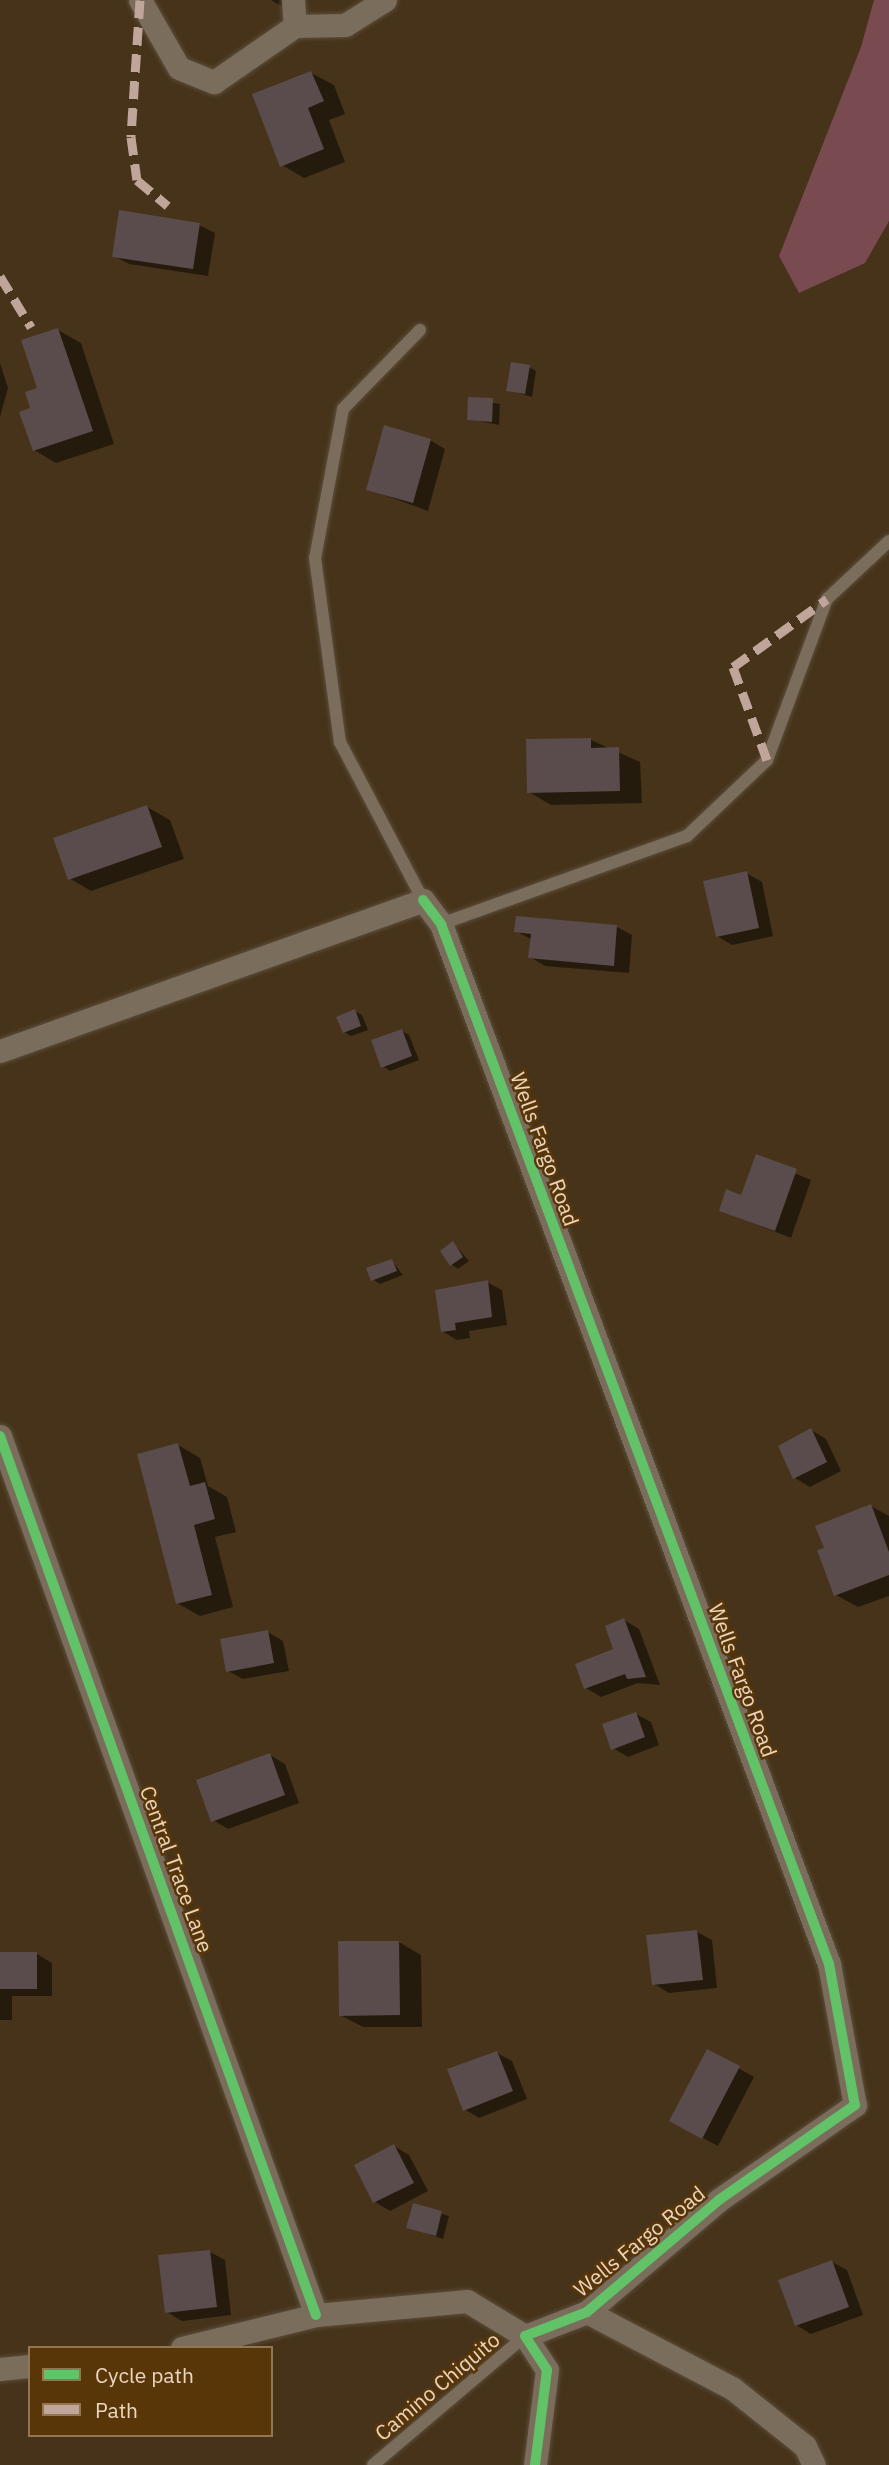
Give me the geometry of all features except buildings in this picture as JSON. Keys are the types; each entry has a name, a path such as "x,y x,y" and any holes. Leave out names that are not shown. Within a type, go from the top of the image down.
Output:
{"street":[{"path":"140,0 179,68 214,82 295,26 345,25 385,0"},
{"path":"293,0 295,26"},
{"path":"0,1051 424,900"},
{"name":"Wells Fargo Road","path":"424,900 441,924 829,1965 855,2105 719,2200 587,2312 525,2336"},
{"name":"Central Trace Lane","path":"0,1436 316,2315"},
{"path":"190,2346 316,2315 467,2301 525,2336 547,2370 535,2465"},
{"path":"587,2312 732,2388 804,2446 814,2465"},
{"path":"0,2369 28,2366"}],"lane":[{"path":"420,330 343,409 315,558 340,742 424,900"},
{"path":"441,924 687,836 767,760 827,599 889,541"},
{"name":"Camino Chiquito","path":"373,2465 525,2336"}],"shaded area":[{"path":"874,0 889,0 889,221 865,263 799,293 779,256 861,47"}],"marked path":[{"path":"140,0 131,137 137,180 168,206"},
{"path":"0,276 31,327"},
{"path":"767,760 733,667 827,599"}],"cycle path":[{"path":"423,900 441,924 829,1964 855,2105 719,2200 587,2312 525,2336 547,2370 535,2465"},
{"path":"0,1436 316,2315"}]}
